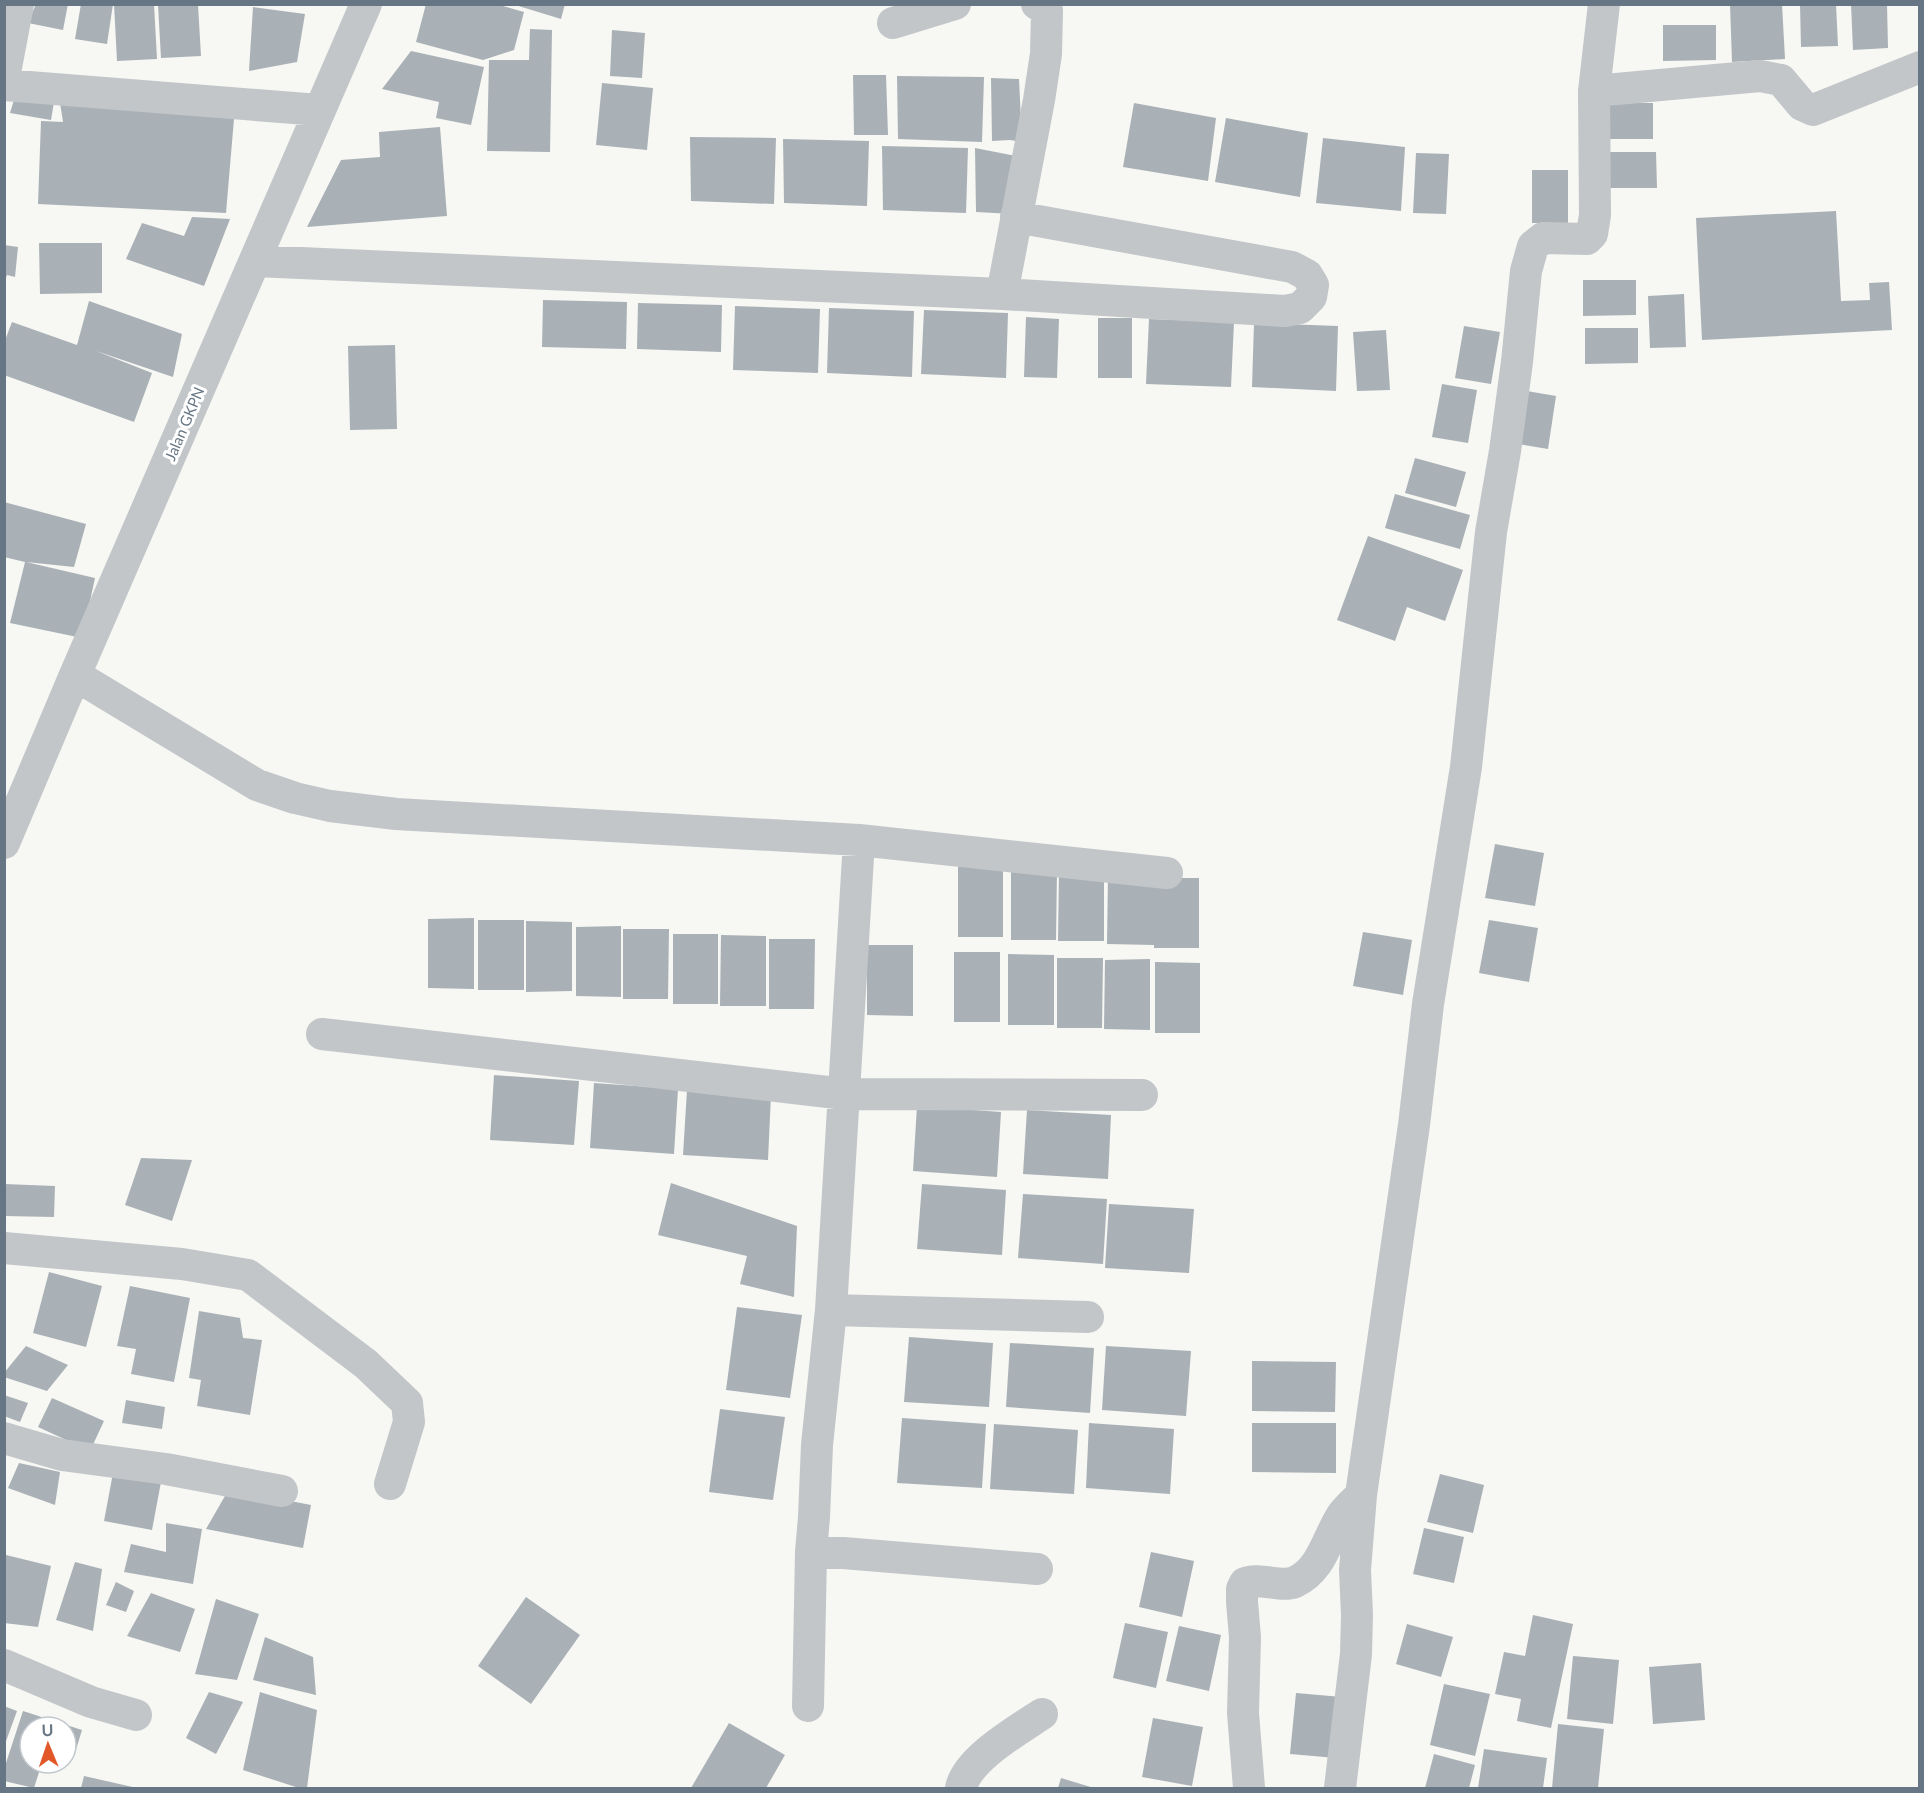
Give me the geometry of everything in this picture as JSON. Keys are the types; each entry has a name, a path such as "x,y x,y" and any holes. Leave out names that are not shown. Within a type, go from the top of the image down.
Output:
{"street":[{"path":"4,78 18,4"},
{"name":"Jalan GKPN","path":"4,843 366,4"},
{"path":"893,23 955,4"},
{"path":"1002,294 1046,54 1047,11 1037,4"},
{"path":"1340,1788 1356,1654 1355,1570 1361,1495 1414,1125 1428,1004 1466,767 1491,532 1517,362 1526,271 1533,246 1539,240 1587,239 1592,234 1595,215 1594,92 1604,4"},
{"path":"1594,92 1760,76 1781,80 1802,105 1814,110 1920,67"},
{"path":"4,85 319,110"},
{"path":"255,261 1002,294 1284,311 1300,308 1311,297 1312,285 1307,275 1292,267 1016,217"},
{"path":"75,675 257,785 295,798 330,806 396,814 859,840 1167,873"},
{"path":"808,1706 811,1552 817,1445 831,1310 859,840"},
{"path":"322,1034 845,1094 1142,1095"},
{"path":"4,1248 182,1264 248,1275 366,1364 406,1402 409,1412 408,1422 390,1484"},
{"path":"831,1310 1088,1317"},
{"path":"4,1438 62,1455 166,1469 282,1491"},
{"path":"1249,1788 1243,1713 1245,1637 1242,1589 1245,1582 1251,1580 1288,1584 1311,1571 1342,1515 1361,1495"},
{"path":"811,1552 843,1552 1037,1569"},
{"path":"4,1665 92,1702 136,1715"},
{"path":"961,1788 972,1768 996,1744 1042,1714"}],"building":[{"path":"36,4 68,4 63,30 28,23"},
{"path":"81,4 113,4 107,44 75,39"},
{"path":"114,4 154,4 157,59 117,61"},
{"path":"426,4 496,4 524,12 514,50 483,60 416,42"},
{"path":"512,4 565,4 561,19"},
{"path":"1730,4 1782,4 1785,59 1732,62"},
{"path":"1800,4 1836,4 1838,46 1801,47"},
{"path":"1851,4 1887,4 1888,48 1853,50"},
{"path":"158,5 198,5 201,56 161,58"},
{"path":"253,7 305,14 297,62 249,71"},
{"path":"1663,25 1716,25 1716,60 1663,61"},
{"path":"530,29 552,30 550,152 487,151 489,60 529,60"},
{"path":"612,30 645,33 642,78 610,76"},
{"path":"411,51 484,67 471,125 436,118 439,102 382,89"},
{"path":"853,75 886,75 888,135 854,135"},
{"path":"897,76 984,77 982,142 898,139"},
{"path":"991,78 1019,79 1022,142 992,141"},
{"path":"602,83 653,88 647,150 596,145"},
{"path":"17,90 55,96 51,120 10,113"},
{"path":"59,96 235,107 226,213 38,204 41,121 63,122"},
{"path":"1134,103 1216,118 1208,181 1123,167"},
{"path":"1600,103 1653,103 1653,139 1600,139"},
{"path":"1226,118 1308,133 1300,197 1215,182"},
{"path":"440,127 447,216 307,227 341,160 380,157 379,132"},
{"path":"690,137 776,138 774,204 691,201"},
{"path":"1323,138 1405,147 1401,211 1316,203"},
{"path":"783,139 869,141 867,206 784,203"},
{"path":"882,146 968,148 966,213 883,210"},
{"path":"975,148 1016,156 1013,214 976,212"},
{"path":"1603,152 1656,152 1657,188 1604,188"},
{"path":"1416,153 1449,154 1446,214 1413,213"},
{"path":"1532,170 1568,170 1568,223 1532,223"},
{"path":"1836,211 1841,301 1870,300 1869,283 1889,282 1892,330 1702,340 1696,218"},
{"path":"192,217 230,219 204,286 126,259 142,223 184,236"},
{"path":"39,243 102,243 102,293 40,294"},
{"path":"4,245 18,247 15,277 7,275 5,281"},
{"path":"1583,280 1636,280 1636,315 1583,316"},
{"path":"1684,294 1686,347 1650,348 1648,296"},
{"path":"543,300 627,302 626,349 542,347"},
{"path":"89,301 182,334 173,377 96,351 152,373 134,422 4,375 4,343 12,322 77,345"},
{"path":"638,303 722,305 721,352 637,349"},
{"path":"735,306 820,309 818,373 733,370"},
{"path":"829,308 914,311 912,377 827,373"},
{"path":"924,310 1008,313 1006,378 921,374"},
{"path":"1026,317 1059,319 1057,378 1024,377"},
{"path":"1098,318 1132,318 1132,378 1098,378"},
{"path":"1149,319 1234,322 1231,387 1146,384"},
{"path":"1254,323 1338,326 1336,391 1252,387"},
{"path":"1464,326 1500,332 1491,384 1455,378"},
{"path":"1585,328 1638,328 1638,363 1585,364"},
{"path":"1386,330 1390,390 1357,391 1353,332"},
{"path":"395,345 397,429 350,430 348,346"},
{"path":"1442,384 1477,390 1468,443 1432,437"},
{"path":"1521,390 1556,396 1548,449 1512,443"},
{"path":"1415,458 1466,472 1456,507 1405,493"},
{"path":"1395,494 1470,515 1460,549 1385,528"},
{"path":"4,502 86,524 74,567 26,562 95,578 82,638 10,623 25,562 4,557"},
{"path":"1368,536 1463,570 1445,621 1407,607 1395,641 1337,620"},
{"path":"1495,844 1544,853 1535,906 1485,898"},
{"path":"958,867 1003,867 1003,937 958,937"},
{"path":"1011,869 1057,870 1056,940 1011,940"},
{"path":"1059,871 1104,871 1104,941 1058,941"},
{"path":"1108,874 1154,878 1199,878 1199,948 1154,948 1154,945 1107,944"},
{"path":"474,918 474,989 428,988 428,919"},
{"path":"478,920 524,920 524,990 478,990"},
{"path":"1489,920 1538,928 1529,982 1479,973"},
{"path":"526,921 572,922 572,991 526,992"},
{"path":"621,926 621,997 576,996 576,927"},
{"path":"623,929 669,929 668,999 623,999"},
{"path":"1363,932 1412,940 1403,995 1353,986"},
{"path":"673,934 718,934 718,1004 673,1004"},
{"path":"721,935 766,936 766,1006 720,1006"},
{"path":"769,939 815,939 814,1009 769,1009"},
{"path":"867,945 913,945 913,1016 867,1015"},
{"path":"954,952 1000,952 1000,1022 954,1022"},
{"path":"1008,954 1054,955 1054,1025 1008,1025"},
{"path":"1057,958 1103,958 1102,1028 1057,1028"},
{"path":"1150,959 1150,1030 1104,1029 1105,960"},
{"path":"1155,962 1200,963 1200,1033 1155,1033"},
{"path":"494,1075 579,1081 574,1145 490,1140"},
{"path":"594,1083 678,1089 674,1154 590,1148"},
{"path":"687,1090 771,1095 768,1160 683,1155"},
{"path":"917,1106 1001,1112 997,1177 913,1171"},
{"path":"1027,1110 1111,1115 1108,1179 1023,1174"},
{"path":"141,1158 192,1160 172,1221 125,1205"},
{"path":"671,1183 797,1226 794,1297 740,1284 747,1256 658,1235"},
{"path":"4,1184 55,1186 54,1217 4,1216"},
{"path":"922,1184 1006,1190 1002,1255 917,1249"},
{"path":"1023,1194 1107,1199 1103,1264 1018,1258"},
{"path":"1109,1204 1194,1209 1189,1273 1105,1268"},
{"path":"49,1272 102,1286 86,1347 33,1333"},
{"path":"130,1286 190,1298 174,1382 131,1374 136,1349 117,1346"},
{"path":"737,1307 802,1315 790,1398 726,1390"},
{"path":"199,1311 240,1318 243,1338 262,1340 250,1415 197,1406 201,1380 189,1378"},
{"path":"909,1337 993,1343 989,1407 904,1402"},
{"path":"1010,1343 1094,1348 1090,1413 1006,1407"},
{"path":"26,1346 68,1365 47,1391 4,1377 4,1373"},
{"path":"1106,1346 1191,1351 1186,1416 1102,1410"},
{"path":"1252,1361 1336,1362 1335,1412 1252,1411"},
{"path":"4,1395 28,1403 20,1422 4,1416"},
{"path":"52,1398 104,1421 90,1451 38,1427"},
{"path":"126,1400 165,1407 162,1429 122,1423"},
{"path":"720,1409 785,1417 773,1500 709,1492"},
{"path":"902,1418 986,1424 982,1488 897,1483"},
{"path":"1089,1423 1174,1429 1170,1494 1086,1488"},
{"path":"1252,1423 1336,1423 1336,1473 1252,1472"},
{"path":"994,1424 1078,1430 1074,1494 990,1489"},
{"path":"19,1463 60,1472 55,1505 8,1488"},
{"path":"113,1473 161,1482 152,1530 104,1521"},
{"path":"1440,1474 1484,1485 1473,1533 1427,1522"},
{"path":"229,1489 311,1505 303,1548 206,1529"},
{"path":"166,1523 202,1529 193,1584 124,1572 131,1544 166,1552"},
{"path":"1424,1528 1464,1537 1454,1583 1413,1574"},
{"path":"1151,1552 1194,1561 1182,1617 1139,1607"},
{"path":"6,1555 51,1566 38,1627 4,1623 4,1557"},
{"path":"75,1562 102,1569 93,1631 56,1620"},
{"path":"116,1582 134,1591 126,1612 106,1605"},
{"path":"151,1593 195,1609 180,1652 127,1636"},
{"path":"526,1597 580,1635 531,1704 478,1666"},
{"path":"216,1599 259,1614 237,1680 195,1674"},
{"path":"1533,1615 1573,1624 1551,1728 1517,1721 1521,1699 1495,1694 1504,1652 1525,1656"},
{"path":"1125,1623 1168,1632 1156,1688 1113,1678"},
{"path":"1407,1624 1453,1637 1441,1677 1396,1664"},
{"path":"1179,1626 1221,1635 1209,1691 1166,1681"},
{"path":"265,1637 313,1657 316,1695 253,1680"},
{"path":"1573,1656 1619,1660 1613,1724 1567,1719"},
{"path":"1701,1663 1705,1720 1653,1724 1649,1667"},
{"path":"1444,1684 1490,1694 1475,1756 1430,1745"},
{"path":"209,1692 243,1702 216,1754 186,1738"},
{"path":"260,1692 317,1710 307,1788 299,1788 243,1770"},
{"path":"1296,1693 1342,1697 1336,1758 1290,1754"},
{"path":"4,1706 17,1711 5,1744 4,1744"},
{"path":"23,1711 35,1715 22,1715"},
{"path":"1153,1718 1203,1727 1192,1786 1142,1777"},
{"path":"729,1723 785,1755 766,1788 691,1788"},
{"path":"1558,1724 1604,1729 1598,1788 1552,1788"},
{"path":"18,1726 18,1775 38,1775 34,1788 4,1781 4,1769"},
{"path":"78,1729 82,1730 78,1743"},
{"path":"1484,1749 1547,1758 1543,1788 1478,1788"},
{"path":"1434,1754 1475,1765 1469,1788 1425,1788"},
{"path":"84,1776 137,1788 81,1788"},
{"path":"1061,1778 1094,1788 1058,1788"}]}
